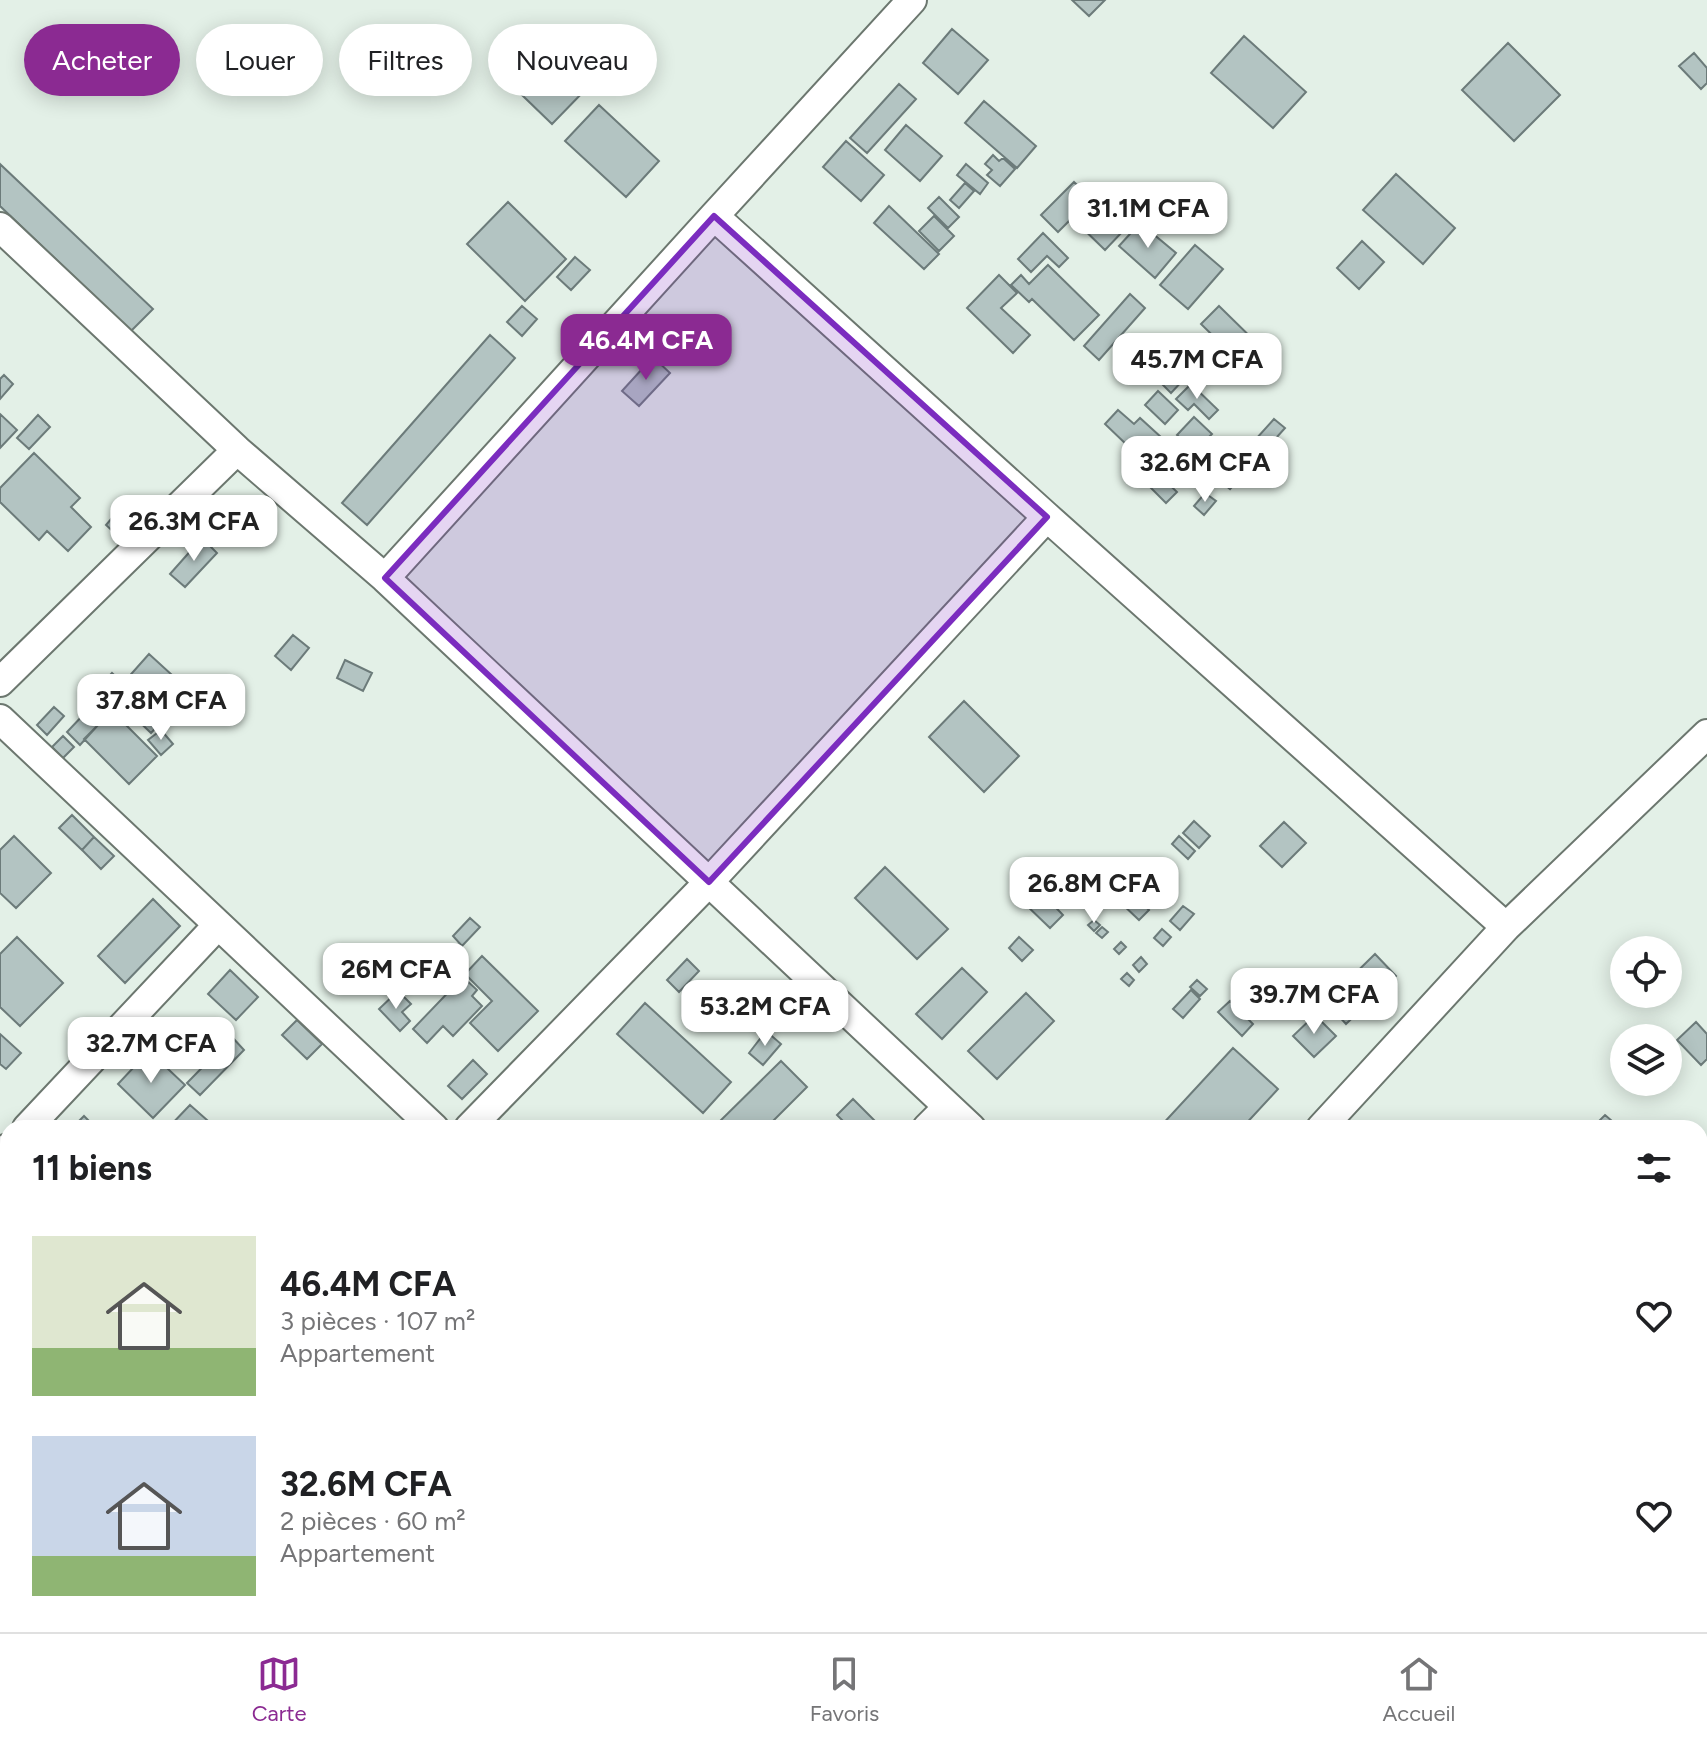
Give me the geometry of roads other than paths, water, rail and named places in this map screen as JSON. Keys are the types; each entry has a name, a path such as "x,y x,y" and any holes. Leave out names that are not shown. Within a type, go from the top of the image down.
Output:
{"street":[{"path":"385,578 912,0"},
{"path":"714,216 1506,927"},
{"path":"0,227 237,450 385,578 962,1120"},
{"path":"0,682 237,450"},
{"path":"477,1120 709,882 1047,517"},
{"path":"0,719 425,1120"},
{"path":"1328,1120 1506,927 1707,734"},
{"path":"35,1120 218,925"},
{"path":"935,1120 948,1107"}]}
